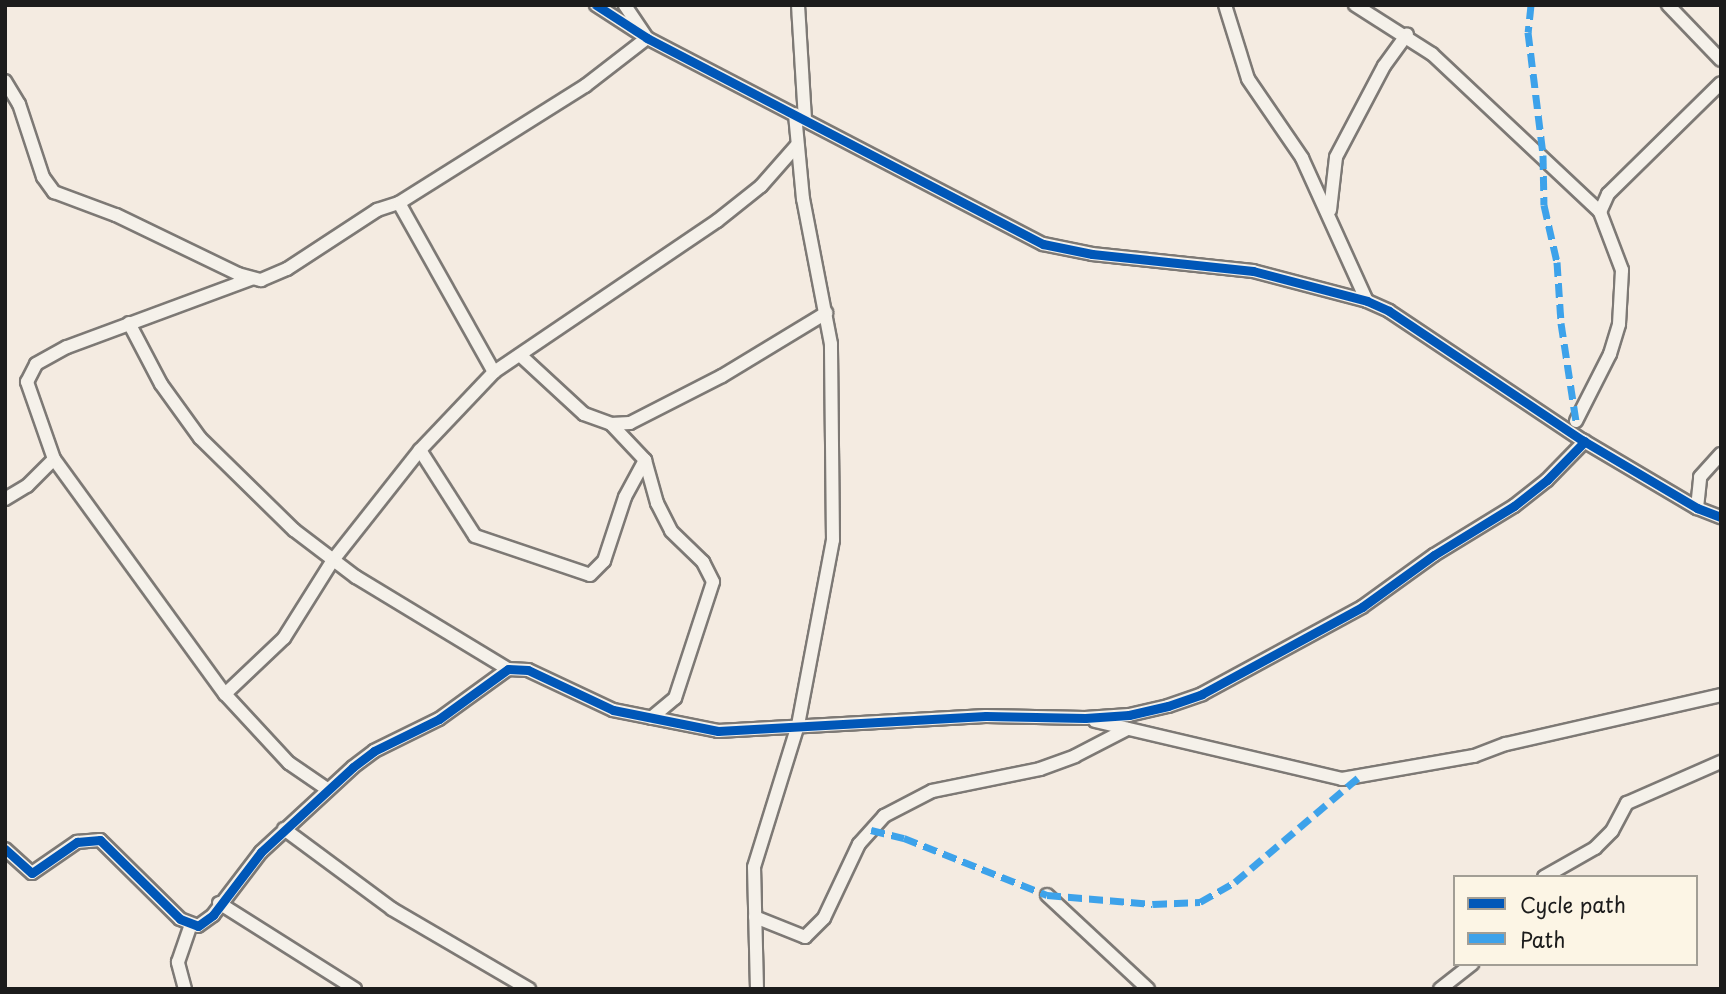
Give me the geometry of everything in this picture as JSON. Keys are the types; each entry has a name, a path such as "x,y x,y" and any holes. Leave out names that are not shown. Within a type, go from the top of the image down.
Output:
{"street":[{"path":"596,5 647,38 1042,244 1092,254 1253,271 1367,301 1585,441 1697,508 1721,517"},
{"path":"625,5 647,38"},
{"path":"757,989 757,849 798,725 832,540 834,404 826,313 797,145 800,117 798,5"},
{"path":"1225,5 1248,79 1302,158 1367,301"},
{"path":"1668,5 1721,60"},
{"path":"1358,6 1407,34 1473,89 1600,212 1622,270 1619,324 1610,354 1576,421"},
{"path":"1330,218 1330,182 1336,157 1384,66 1407,34"},
{"path":"5,81 19,104 43,177 54,192 116,215 251,279 261,280 288,269 341,230 399,203 585,86 647,38"},
{"path":"1600,212 1608,194 1721,83"},
{"path":"225,694 284,638 333,560 420,450 494,372 717,221 761,186 797,145"},
{"path":"399,203 494,372"},
{"path":"251,279 67,347 29,372 27,382 54,460 225,694 289,763 327,789"},
{"path":"520,355 584,414 611,424 630,423 669,405 826,313"},
{"path":"129,323 161,384 200,438 294,530 333,560 508,669 528,670 613,710 718,731 986,716 1085,718 1129,715 1168,706 1253,668 1362,607 1434,555 1514,506 1548,480 1585,441"},
{"path":"611,424 645,460 657,503 671,531 703,562 712,582 675,698 651,718"},
{"path":"420,450 475,536 590,575 604,561 625,497 645,460"},
{"path":"1697,508 1700,477 1721,454"},
{"path":"5,499 27,486 54,460"},
{"path":"191,925 205,923 219,903 284,829 374,751 439,719 508,669"},
{"path":"1085,718 1342,779 1474,756 1506,744 1721,695"},
{"path":"755,917 805,937 824,918 859,844 895,809 932,791 1040,769 1127,729"},
{"path":"1548,875 1595,848 1612,831 1627,803 1721,762"},
{"path":"284,829 392,909 528,989"},
{"path":"5,849 32,873 77,842 100,840 191,925"},
{"path":"1047,895 1148,989"},
{"path":"219,903 355,989"},
{"path":"185,989 178,962 191,925"},
{"path":"1440,989 1469,966"}],"marked path":[{"path":"1531,5 1528,32 1543,155 1544,205 1557,262 1561,323 1576,421"},
{"path":"871,830 904,838 1047,895 1153,904 1200,902 1235,882 1359,777"}],"cycle path":[{"path":"596,5 647,38 1043,244 1092,254 1253,271 1367,301 1389,311 1582,440 1697,508 1721,517"},
{"path":"5,849 32,873 77,842 100,840 180,919 198,926 213,915 261,852 353,767 374,751 439,719 508,669 528,670 613,710 718,731 986,716 1085,718 1129,715 1168,706 1202,694 1362,607 1434,555 1514,506 1547,480 1585,441"}]}
